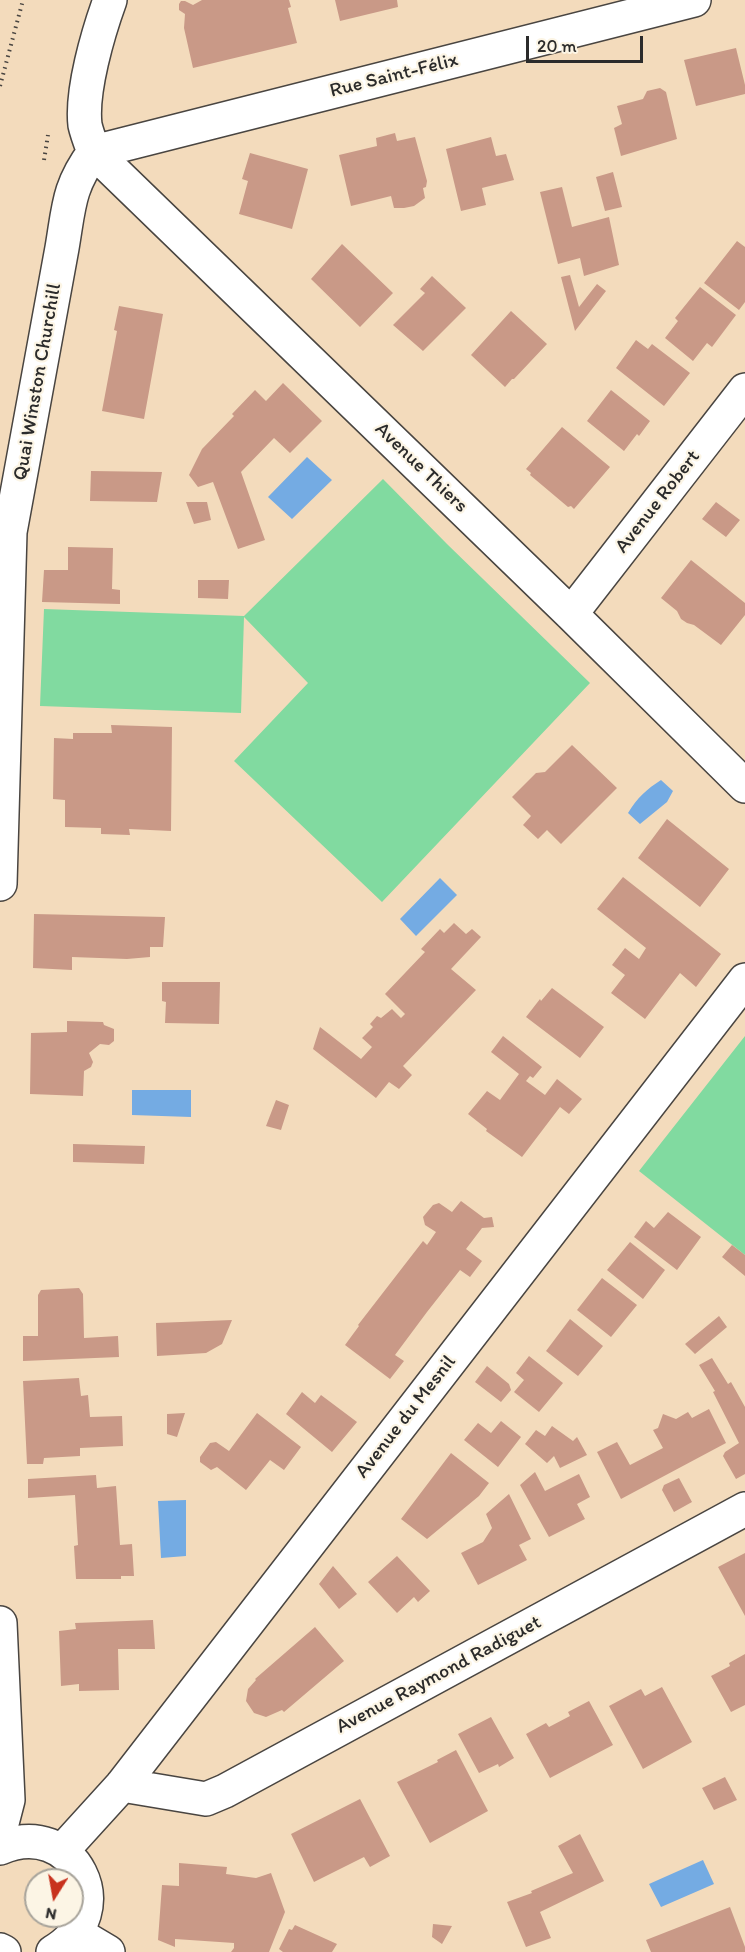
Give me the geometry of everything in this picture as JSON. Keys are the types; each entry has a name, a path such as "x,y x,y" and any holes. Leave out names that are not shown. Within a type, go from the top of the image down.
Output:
{"street":[{"path":"94,152 85,125 87,89 101,24 110,0"},
{"name":"Rue Saint-Félix","path":"94,152 694,0"},
{"name":"Avenue Thiers","path":"94,152 571,614 745,786"},
{"name":"Quai Winston Churchill","path":"0,884 10,532 63,248 69,200 80,171 94,152"},
{"name":"Avenue Robert","path":"571,614 745,390"},
{"name":"Avenue du Mesnil","path":"62,1851 122,1785 745,980"},
{"name":"Avenue Raymond Radiguet","path":"122,1785 206,1799 225,1791 745,1509"},
{"path":"0,1623 8,1800 0,1832"},
{"path":"0,1848 11,1843 29,1840 46,1843 62,1851 75,1864 84,1880 87,1898 84,1916 64,1942 108,1952"},
{"path":"0,1950 4,1952"}],"path":[{"path":"0,86 23,0"}],"green space":[{"path":"383,479 590,683 382,902 234,761 308,683 244,617 241,713 40,706 44,609 244,616"},
{"path":"745,1036 745,1255 639,1171"}],"water":[{"path":"307,457 332,480 292,519 268,497"},
{"path":"661,780 673,791 667,802 640,824 628,813 643,794"},
{"path":"440,878 457,895 416,936 400,919"},
{"path":"132,1090 191,1090 191,1117 132,1115"},
{"path":"186,1500 186,1556 161,1558 158,1501"},
{"path":"703,1860 714,1884 661,1907 649,1884"}],"building":[{"path":"202,0 289,0 291,7 288,8 297,43 193,68 184,28 185,14 179,10 179,4 185,1 193,5"},
{"path":"335,0 397,0 398,7 340,21"},
{"path":"736,48 745,94 696,106 684,60"},
{"path":"660,88 666,92 677,139 621,156 614,128 622,124 617,106 643,99 647,91"},
{"path":"395,133 397,141 415,137 427,181 426,187 423,188 425,198 414,206 404,208 394,208 391,196 351,206 339,155 377,146 376,138"},
{"path":"491,137 496,156 506,154 514,180 482,188 486,205 461,211 446,149"},
{"path":"250,153 308,169 292,229 239,214 248,181 242,179"},
{"path":"613,172 622,207 605,211 596,177"},
{"path":"562,187 572,227 609,217 619,265 584,276 580,258 558,264 540,192"},
{"path":"737,241 745,247 745,302 739,310 704,283"},
{"path":"342,244 393,293 360,327 311,279"},
{"path":"570,275 579,307 597,284 606,291 575,331 561,277"},
{"path":"432,276 466,308 423,351 393,325 425,293 420,289"},
{"path":"700,287 736,315 712,347 707,343 693,361 665,338 678,321 675,318"},
{"path":"119,306 163,314 144,419 102,411 117,331 114,330"},
{"path":"511,311 547,344 505,387 471,355"},
{"path":"636,340 648,349 652,344 690,373 664,406 616,368"},
{"path":"283,383 322,421 290,453 274,438 241,472 265,540 238,549 213,482 198,487 189,475 202,449 255,390 266,401"},
{"path":"611,390 650,421 624,451 587,421"},
{"path":"562,427 610,467 574,509 571,506 568,507 526,469"},
{"path":"91,471 162,472 157,502 90,501"},
{"path":"186,502 207,502 211,520 194,524"},
{"path":"716,502 740,520 726,537 702,519"},
{"path":"68,547 113,548 112,589 120,590 120,604 42,602 44,570 68,570"},
{"path":"691,560 745,603 745,615 721,645 694,625 681,619 677,611 661,598"},
{"path":"198,580 229,580 228,599 198,598"},
{"path":"111,725 172,727 171,831 129,829 130,835 101,834 101,828 65,827 65,800 53,799 54,738 73,739 73,733 112,733"},
{"path":"572,745 617,788 561,844 547,830 538,839 523,825 531,816 512,797 536,773 545,772"},
{"path":"667,819 729,869 700,907 638,858"},
{"path":"623,877 721,954 696,987 680,973 645,1019 611,993 625,975 612,965 625,948 639,959 646,948 597,909"},
{"path":"34,914 165,917 163,947 150,947 150,957 127,959 72,957 72,970 33,968"},
{"path":"454,923 466,934 472,929 481,937 451,969 476,990 403,1066 412,1075 399,1089 389,1082 376,1098 313,1049 320,1027 361,1059 372,1047 362,1038 373,1027 370,1024 377,1016 381,1018 392,1009 401,1018 405,1014 385,994 425,952 421,949 440,929 444,933"},
{"path":"162,982 220,982 219,1024 165,1023 166,1002 162,1001"},
{"path":"552,988 604,1027 580,1058 526,1017"},
{"path":"67,1021 103,1022 104,1025 114,1029 114,1041 109,1045 100,1044 89,1053 93,1062 91,1067 84,1071 83,1096 30,1094 31,1033 67,1032"},
{"path":"503,1036 542,1067 533,1078 530,1076 526,1081 545,1095 557,1079 582,1099 569,1114 560,1107 522,1157 486,1131 487,1129 468,1114 487,1091 500,1100 519,1074 491,1052"},
{"path":"276,1100 289,1105 281,1130 266,1126"},
{"path":"73,1144 145,1146 144,1164 73,1162"},
{"path":"461,1201 484,1218 492,1217 494,1227 482,1228 466,1249 482,1261 470,1277 460,1270 427,1312 395,1355 404,1361 390,1379 345,1345 423,1241 427,1245 436,1232 425,1225 423,1217 433,1205 439,1203 452,1212"},
{"path":"668,1212 701,1237 677,1270 634,1237 646,1221 654,1228"},
{"path":"630,1242 665,1270 643,1299 607,1270"},
{"path":"732,1245 745,1255 745,1276 722,1257"},
{"path":"602,1278 637,1305 611,1337 577,1310"},
{"path":"79,1288 83,1294 84,1338 118,1336 119,1357 23,1361 23,1336 38,1336 38,1295 41,1290"},
{"path":"719,1316 727,1327 695,1354 685,1344"},
{"path":"570,1319 603,1346 578,1376 546,1351"},
{"path":"232,1320 222,1344 206,1353 157,1356 156,1323"},
{"path":"529,1356 563,1383 539,1412 514,1392 524,1380 516,1373"},
{"path":"712,1358 728,1384 731,1382 745,1407 745,1474 736,1479 723,1456 725,1452 739,1443 713,1392 715,1391 699,1365"},
{"path":"487,1366 509,1384 511,1390 501,1402 475,1382"},
{"path":"79,1378 81,1396 88,1395 90,1417 122,1416 123,1446 80,1448 80,1456 44,1458 43,1464 27,1464 23,1381"},
{"path":"302,1392 315,1403 321,1395 357,1422 332,1452 286,1414"},
{"path":"709,1409 726,1443 621,1499 597,1452 617,1442 630,1465 663,1448 653,1430 658,1428 663,1414 676,1419 688,1412 692,1418"},
{"path":"185,1413 177,1437 167,1434 167,1414"},
{"path":"257,1413 301,1447 284,1470 270,1460 246,1490 217,1467 211,1470 200,1462 200,1457 210,1443 216,1442 229,1451"},
{"path":"501,1421 521,1437 498,1467 464,1440 478,1423 491,1433"},
{"path":"552,1426 573,1441 577,1437 587,1455 560,1468 554,1456 547,1463 525,1444 536,1430 545,1436"},
{"path":"451,1453 489,1483 479,1496 427,1539 401,1519"},
{"path":"535,1472 545,1491 579,1474 590,1497 577,1504 585,1519 549,1537 520,1485"},
{"path":"96,1475 97,1488 116,1486 120,1545 132,1544 134,1576 121,1576 121,1579 76,1579 74,1546 78,1545 75,1495 28,1498 28,1479"},
{"path":"679,1478 692,1502 674,1512 662,1490 664,1485"},
{"path":"509,1494 531,1539 519,1545 527,1560 478,1585 461,1553 483,1542 492,1528 486,1514"},
{"path":"745,1553 745,1616 718,1567"},
{"path":"397,1556 430,1591 418,1602 414,1597 397,1613 368,1582"},
{"path":"333,1566 357,1594 339,1609 319,1584"},
{"path":"153,1620 155,1649 118,1649 119,1690 79,1691 79,1684 61,1686 59,1631 76,1629 75,1623"},
{"path":"315,1627 344,1661 284,1712 282,1710 266,1717 254,1713 246,1701 248,1689 255,1679"},
{"path":"745,1654 745,1705 731,1712 711,1676 730,1666 729,1663"},
{"path":"662,1687 692,1742 643,1769 609,1706 641,1689 645,1696"},
{"path":"589,1701 613,1745 550,1778 526,1734 546,1723 549,1727 570,1716 568,1712"},
{"path":"491,1717 514,1758 499,1767 498,1764 479,1773 458,1734"},
{"path":"456,1750 488,1811 430,1843 397,1782 438,1762 437,1760"},
{"path":"725,1777 737,1800 714,1810 702,1788"},
{"path":"360,1799 390,1856 370,1867 364,1857 314,1882 291,1834"},
{"path":"580,1834 604,1881 540,1912 551,1938 526,1947 507,1902 532,1893 531,1891 573,1873 558,1846"},
{"path":"179,1863 227,1867 226,1874 256,1878 271,1873 285,1912 269,1952 231,1952 234,1943 175,1939 175,1947 158,1940 162,1885 179,1886"},
{"path":"730,1907 745,1952 651,1952 646,1940"},
{"path":"433,1924 452,1926 442,1944 432,1937"},
{"path":"295,1925 337,1944 332,1952 283,1952 279,1949 289,1929 292,1930"}]}
